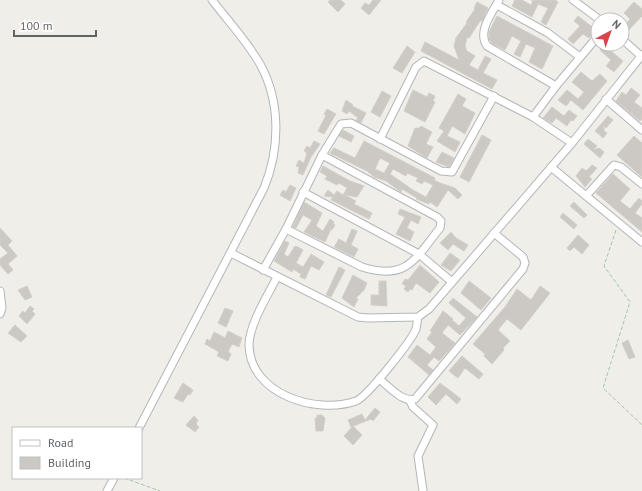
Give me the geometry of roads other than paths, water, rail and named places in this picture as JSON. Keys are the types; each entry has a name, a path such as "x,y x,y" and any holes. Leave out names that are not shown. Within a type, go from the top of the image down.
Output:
{"street":[{"path":"140,427 269,176 274,156 276,129 271,92 262,70 251,51 213,0"},
{"path":"573,0 590,13"},
{"path":"556,86 487,46 484,42 483,32 498,2 548,34 580,57"},
{"path":"533,117 556,86 590,45"},
{"path":"230,253 358,317 418,317 429,309 551,167 641,55 630,46"},
{"path":"380,138 416,67 421,62 427,62 533,117 572,142"},
{"path":"263,270 286,229 322,154 338,126 345,122 351,123 441,171 452,172 494,96"},
{"path":"606,99 642,129"},
{"path":"286,229 362,267 371,270 393,272 410,264 440,228 439,219 322,154"},
{"path":"586,196 614,165 621,166 642,184"},
{"path":"551,167 618,224 642,242"},
{"path":"303,192 419,254 452,282"},
{"path":"410,401 419,395 523,269 525,262 523,257 494,233"},
{"path":"277,277 251,333 249,345 251,355 260,377 269,386 286,395 319,406 358,401 380,379 415,331 418,317"},
{"path":"0,291 2,308 0,314"},
{"path":"380,379 403,398 410,401 413,407 433,425 418,456 423,491"},
{"path":"107,491 113,479"}]}
